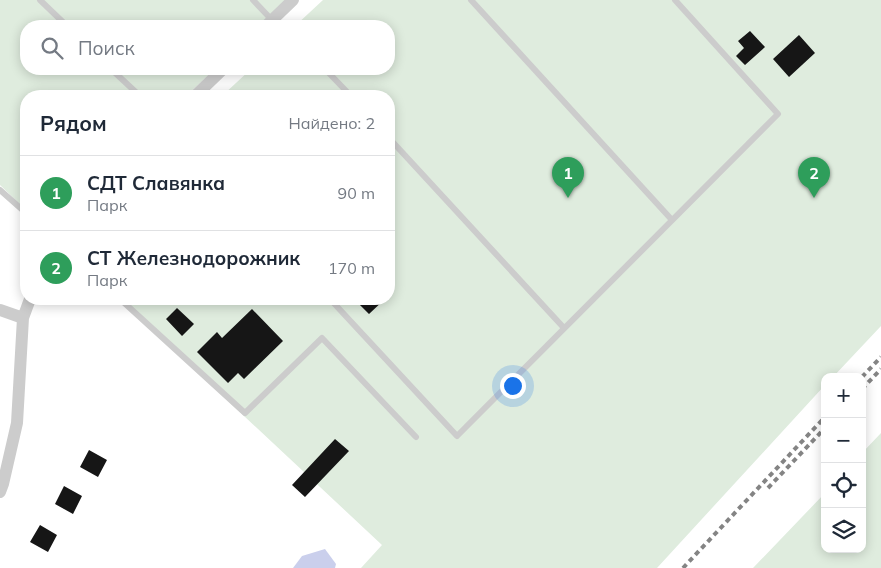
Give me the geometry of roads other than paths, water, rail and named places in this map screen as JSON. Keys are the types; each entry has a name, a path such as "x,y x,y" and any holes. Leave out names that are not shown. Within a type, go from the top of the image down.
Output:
{"street":[{"path":"276,20 294,0"},
{"path":"202,90 217,75"},
{"path":"0,492 17,423 23,318 28,305"},
{"path":"0,311 23,318"}],"lane":[{"path":"40,0 61,20"},
{"path":"253,0 270,20"},
{"path":"471,0 672,220"},
{"path":"336,305 457,436 778,114 675,0"},
{"path":"117,75 134,90"},
{"path":"331,75 345,90"},
{"path":"395,145 564,328"},
{"path":"0,190 20,208"},
{"path":"127,305 245,413 322,338 416,437"}],"water":[{"path":"325,549 336,564 335,568 293,568 302,556"}],"railway":[{"path":"866,373 881,357"},
{"path":"866,385 881,369"},
{"path":"683,568 824,418"},
{"path":"768,488 821,432"}],"place":[{"name":"СДТ Славянка","path":"568,198"},
{"name":"СТ Железнодорожник","path":"814,198"}]}
